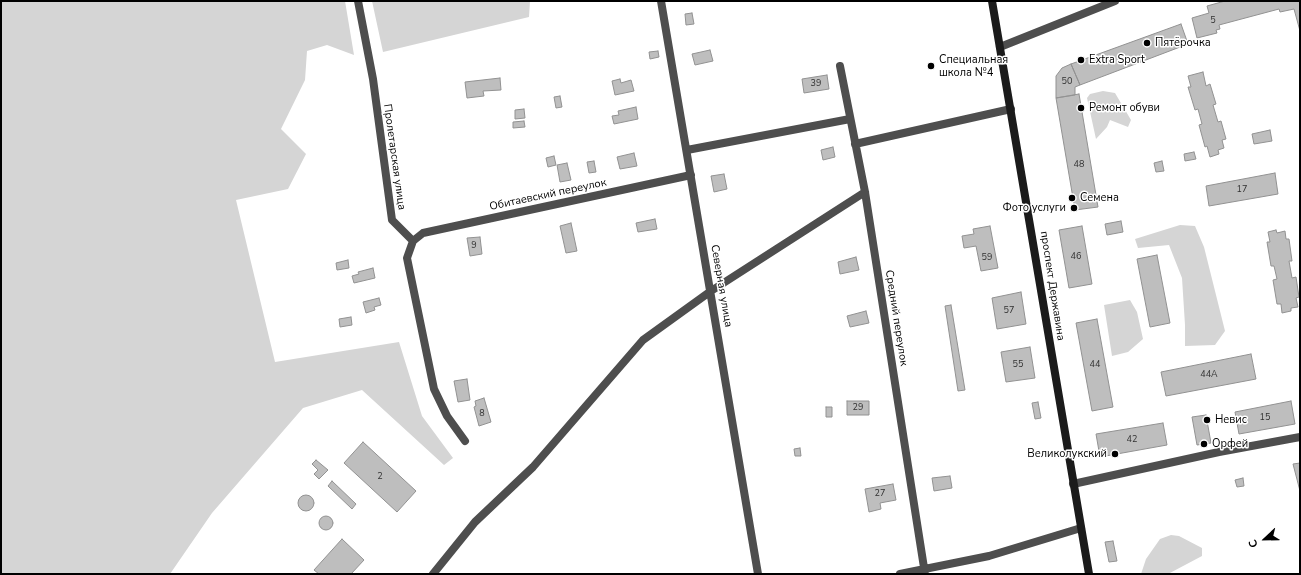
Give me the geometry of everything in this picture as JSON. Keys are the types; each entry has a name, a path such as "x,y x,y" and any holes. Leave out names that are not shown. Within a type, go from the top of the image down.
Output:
{"main road":[{"name":"проспект Державина","path":"992,1 1089,574"}],"street":[{"name":"Пролетарская улица","path":"358,1 372,79 392,220 413,241"},
{"name":"Северная улица","path":"661,1 758,574"},
{"path":"1000,47 1115,1"},
{"name":"Средний переулок","path":"840,66 865,192 925,571"},
{"path":"855,144 1011,109"},
{"path":"687,150 850,119"},
{"name":"Обитаевский переулок","path":"413,241 423,233 691,175"},
{"path":"433,574 475,522 533,467 643,340 711,291 865,192"},
{"path":"413,241 407,258 434,389 447,416 465,441"},
{"path":"1073,484 1220,452 1300,437"},
{"path":"900,574 925,571 989,556 1081,528"}],"shaded area":[{"path":"1,1 345,1 354,55 327,45 307,51 305,80 281,129 306,154 288,189 236,200 275,362 399,342 422,416 453,458 444,465 362,390 303,408 212,513 170,574 1,574"},
{"path":"372,1 530,1 529,17 383,52"},
{"path":"1103,91 1115,93 1131,120 1128,127 1110,120 1107,127 1096,139 1087,98 1090,94"},
{"path":"1180,225 1195,226 1204,247 1225,331 1215,345 1185,346 1182,278 1169,245 1138,248 1135,239"},
{"path":"1130,300 1137,312 1143,339 1128,352 1112,356 1104,305"},
{"path":"1171,535 1179,536 1202,548 1202,556 1168,574 1141,574 1146,559 1160,539"}],"building":[{"path":"1225,1 1300,1 1300,31 1294,9 1280,12 1279,9 1219,25 1220,29 1216,30 1217,33 1197,38 1192,18 1209,13 1207,6"},
{"path":"692,13 694,24 686,25 685,14"},
{"path":"1181,24 1188,44 1080,85 1071,64"},
{"path":"710,50 713,61 695,65 692,54"},
{"path":"658,51 659,57 650,59 649,52"},
{"path":"1071,64 1080,85 1075,87 1075,95 1056,98 1056,76 1062,68"},
{"path":"1203,72 1206,86 1210,84 1216,104 1213,105 1218,122 1221,121 1226,139 1222,140 1224,148 1218,150 1219,154 1210,157 1207,146 1205,147 1199,125 1202,124 1198,109 1195,110 1188,87 1191,87 1188,76"},
{"path":"827,75 829,89 804,93 802,79"},
{"path":"500,78 501,90 483,91 484,96 467,98 465,82"},
{"path":"620,79 621,83 631,80 634,91 615,95 612,81"},
{"path":"1079,94 1098,207 1075,210 1056,98"},
{"path":"560,96 562,107 556,108 554,97"},
{"path":"636,107 638,119 614,124 612,116 619,115 618,111"},
{"path":"524,109 525,118 515,119 515,110"},
{"path":"524,121 525,127 513,128 513,122"},
{"path":"1270,130 1272,141 1254,144 1252,134"},
{"path":"833,147 835,157 823,160 821,150"},
{"path":"1194,152 1196,159 1185,161 1184,154"},
{"path":"634,153 637,166 620,169 617,157"},
{"path":"554,156 556,165 548,167 546,158"},
{"path":"594,161 596,172 589,173 587,162"},
{"path":"1162,161 1164,171 1156,172 1154,163"},
{"path":"567,163 571,180 560,182 557,165"},
{"path":"1275,173 1278,194 1209,206 1206,186"},
{"path":"724,174 727,189 714,192 711,176"},
{"path":"655,219 657,229 638,232 636,223"},
{"path":"1121,221 1123,232 1107,235 1105,224"},
{"path":"571,223 577,251 566,253 560,226"},
{"path":"990,226 998,268 981,271 976,246 964,248 962,236 974,234 973,229"},
{"path":"1082,226 1092,284 1069,288 1059,230"},
{"path":"1276,230 1277,233 1285,231 1286,239 1289,239 1292,261 1289,261 1292,278 1296,277 1299,297 1296,298 1298,307 1291,308 1291,311 1282,313 1281,304 1277,304 1273,280 1277,279 1274,266 1271,266 1267,242 1270,242 1268,232"},
{"path":"480,237 482,254 470,256 467,238"},
{"path":"1157,255 1170,323 1150,327 1137,259"},
{"path":"856,257 859,270 840,274 838,262"},
{"path":"348,260 349,268 337,270 336,263"},
{"path":"373,268 375,278 354,283 352,276 359,274 358,272"},
{"path":"1021,292 1026,324 997,329 992,298"},
{"path":"379,298 381,305 374,307 375,310 366,313 363,302"},
{"path":"951,305 965,390 958,391 945,306"},
{"path":"866,311 869,323 850,327 847,316"},
{"path":"351,317 352,325 340,327 339,319"},
{"path":"1097,319 1113,407 1092,411 1076,323"},
{"path":"1030,347 1035,378 1006,382 1001,352"},
{"path":"1251,354 1256,379 1166,396 1161,372"},
{"path":"467,379 470,400 458,402 454,381"},
{"path":"484,398 491,422 479,426 474,407 476,406 475,401"},
{"path":"847,401 869,401 869,415 847,415"},
{"path":"1291,401 1295,424 1239,434 1235,412"},
{"path":"1038,402 1041,418 1035,419 1032,403"},
{"path":"826,407 832,407 832,417 826,417"},
{"path":"1206,415 1211,443 1197,445 1192,417"},
{"path":"1163,423 1167,445 1100,457 1096,434"},
{"path":"363,442 416,491 397,512 344,463"},
{"path":"800,448 801,456 795,456 794,449"},
{"path":"316,460 328,470 319,479 314,474 318,470 312,464"},
{"path":"1300,463 1300,491 1293,464"},
{"path":"950,476 952,488 934,491 932,478"},
{"path":"1243,478 1244,486 1237,487 1235,480"},
{"path":"332,481 356,504 352,509 328,486"},
{"path":"893,484 896,500 880,503 881,509 869,512 865,489"},
{"path":"306,495 313,500 314,503 309,510 306,511 299,506 298,503 303,496"},
{"path":"326,516 331,518 333,523 331,528 326,530 321,528 319,523 321,518"},
{"path":"342,539 364,560 351,574 319,574 314,570"},
{"path":"1113,541 1117,561 1109,562 1105,542"}],"place":[{"name":"Пятёрочка","path":"1147,43"},
{"name":"Extra Sport","path":"1081,60"},
{"name":"Специальная школа №4","path":"931,66"},
{"name":"Ремонт обуви","path":"1081,108"},
{"name":"Семена","path":"1072,198"},
{"name":"Фото услуги","path":"1074,208"},
{"name":"Невис","path":"1207,420"},
{"name":"Орфей","path":"1204,444"},
{"name":"Великолукский","path":"1115,454"}]}
